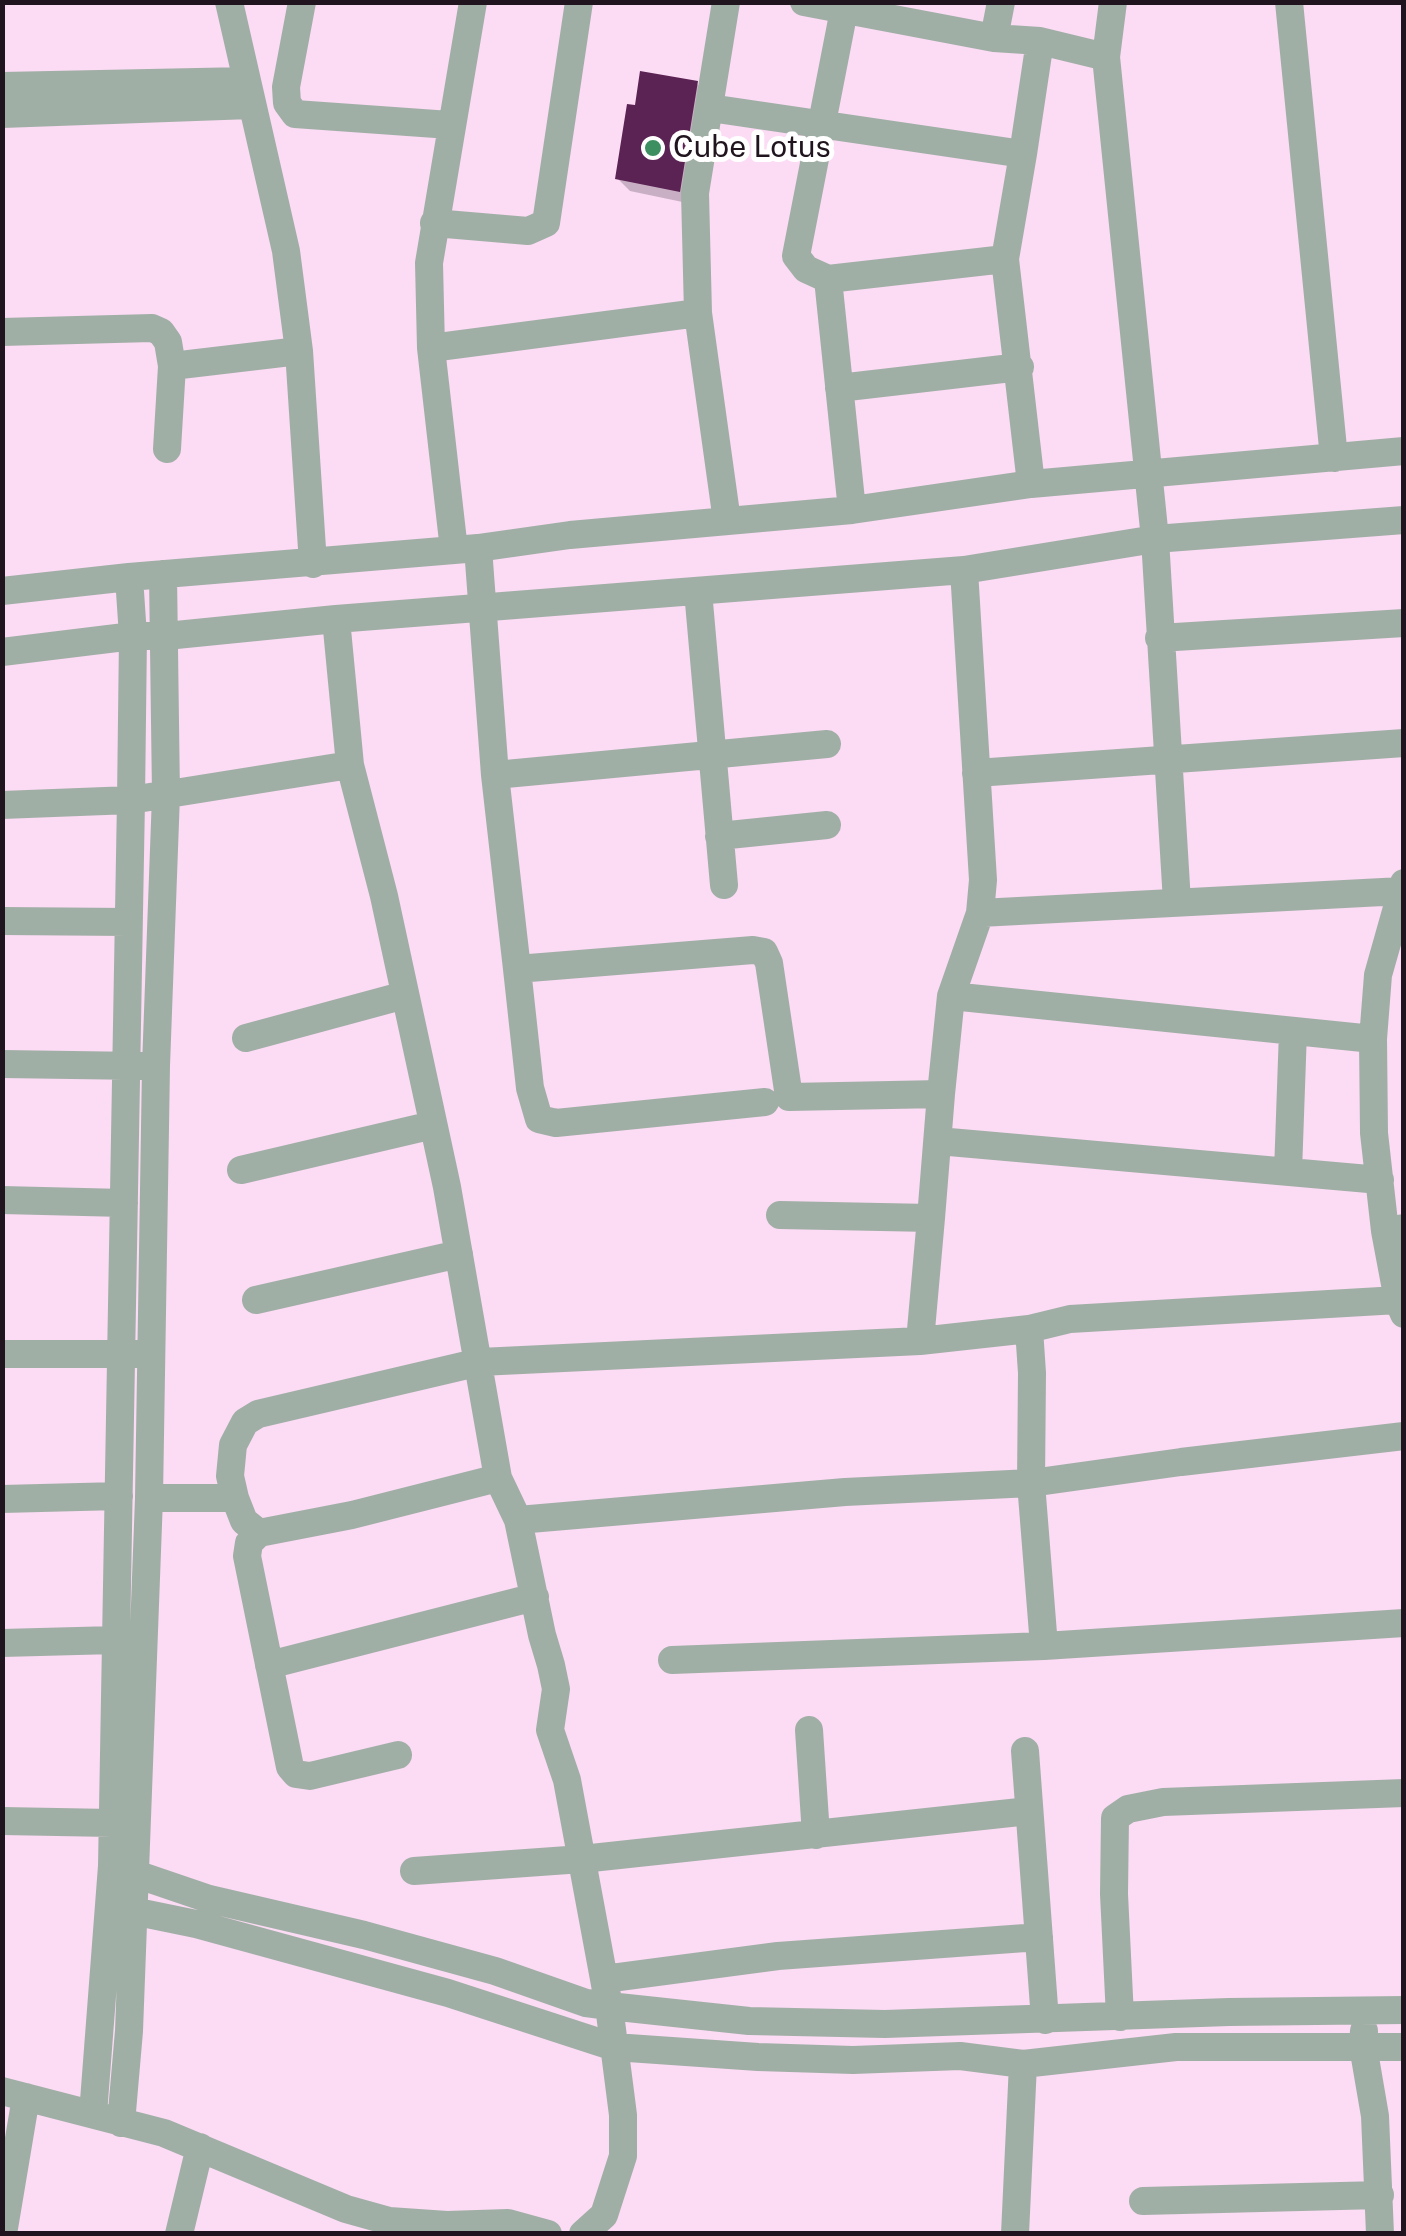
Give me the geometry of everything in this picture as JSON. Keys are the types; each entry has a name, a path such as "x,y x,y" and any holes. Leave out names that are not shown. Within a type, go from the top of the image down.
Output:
{"street":[{"path":"229,2 286,251 299,350 313,564"},
{"path":"302,2 286,87 287,103 295,114 450,125"},
{"path":"472,2 429,264 431,348 466,549 482,609 495,775 530,1088 538,1118 556,1123 765,1102"},
{"path":"434,224 528,231 546,223 579,2"},
{"path":"726,2 694,193 698,313 727,520"},
{"path":"804,2 1106,56"},
{"path":"994,38 1001,2"},
{"path":"1113,2 1106,56 1155,539 1177,902"},
{"path":"1289,2 1334,458"},
{"path":"849,8 796,256 806,269 828,279 1005,260"},
{"path":"1031,484 1005,260 1040,42"},
{"path":"2,86 249,93"},
{"path":"2,114 249,93"},
{"path":"710,108 1022,154"},
{"path":"828,279 852,510"},
{"path":"431,348 698,313"},
{"path":"2,332 152,328 161,332 168,342 172,366 167,449"},
{"path":"172,366 299,350"},
{"path":"840,388 1020,367"},
{"path":"2,591 466,549 852,510 1031,484 1404,450"},
{"path":"2,652 133,636 964,570 1155,539 1404,520"},
{"path":"920,1341 951,996 980,913 983,880 964,570"},
{"path":"92,2114 121,1908 149,1498 156,1066 166,796 164,574"},
{"path":"123,1870 112,1823 131,800 133,636 129,577"},
{"path":"698,591 724,885"},
{"path":"336,619 350,765 384,896 433,1124 480,1362 498,1478 518,1520 556,1689 550,1730 567,1780 606,1993 623,2116 623,2156 604,2215 583,2234"},
{"path":"1159,638 1404,623"},
{"path":"976,772 1404,743"},
{"path":"495,775 827,744"},
{"path":"2,806 166,796 350,765"},
{"path":"719,836 826,825"},
{"path":"259,1533 244,1521 230,1476 233,1445 245,1422 258,1414 480,1362 920,1341 1028,1330 1070,1319 1401,1307 1394,1229 1380,1180 1374,1132 1373,1039 1378,975 1404,883"},
{"path":"980,913 1402,892"},
{"path":"2,922 128,922"},
{"path":"517,969 764,952 769,963 789,1098 941,1094"},
{"path":"246,1038 405,995"},
{"path":"951,996 1373,1039"},
{"path":"1288,1172 1293,1031"},
{"path":"2,1064 156,1066"},
{"path":"241,1170 433,1124"},
{"path":"938,1141 1380,1180"},
{"path":"2,1200 124,1203"},
{"path":"780,1216 931,1218"},
{"path":"256,1300 459,1254"},
{"path":"1028,1330 1032,1373 1031,1484 1044,1646"},
{"path":"2,1354 152,1354"},
{"path":"518,1520 845,1492 1031,1484 1404,1436"},
{"path":"398,1755 310,1776 296,1774 290,1768 247,1556 249,1543 259,1533 352,1515 498,1478"},
{"path":"2,1498 120,1496"},
{"path":"149,1498 236,1498"},
{"path":"269,1665 536,1598"},
{"path":"672,1660 1044,1646 1404,1623"},
{"path":"2,1643 115,1640"},
{"path":"808,1730 816,1835"},
{"path":"1025,1752 1046,2020"},
{"path":"1120,2017 1115,1818 1128,1809 1163,1802 1404,1793"},
{"path":"414,1871 582,1859 1030,1811"},
{"path":"2,1821 112,1823"},
{"path":"123,1870 209,1899 495,1971 586,2003 606,1993 778,1956 1039,1937"},
{"path":"121,1908 196,1924 448,1993 614,2047 777,2058 960,2056 1022,2064 1176,2047 1404,2046"},
{"path":"120,2123 130,2031 121,1908"},
{"path":"606,1993 749,2021 885,2024 1404,2010"},
{"path":"1365,2010 1363,2046 1375,2116 1380,2234"},
{"path":"1015,2234 1022,2064"},
{"path":"3,2234 14,2094 164,2133 346,2209 389,2221 482,2229 508,2223 548,2234"},
{"path":"178,2234 200,2147"},
{"path":"1143,2201 1380,2196"}],"building":[{"name":"Cube Lotus","path":"640,71 698,81 680,192 615,179 627,104 635,105"}],"place":[{"name":"Cube Lotus","path":"653,148"}]}
